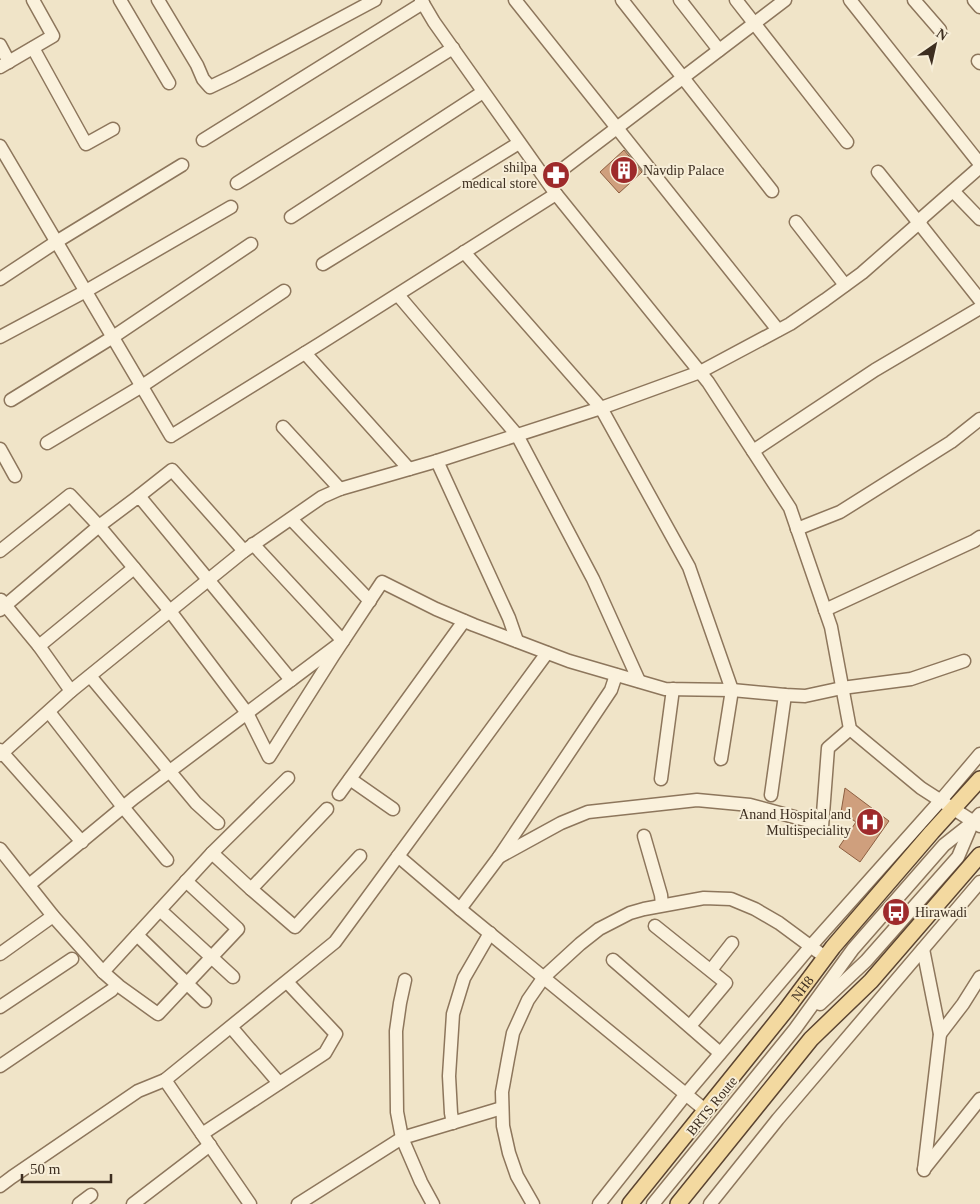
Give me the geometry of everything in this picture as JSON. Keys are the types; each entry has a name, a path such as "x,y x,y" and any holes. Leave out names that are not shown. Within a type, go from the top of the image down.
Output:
{"main road":[{"name":"NH8","path":"630,1204 786,1010 947,804 980,778"},
{"path":"678,1204 811,1039 871,982 980,855"}],"street":[{"path":"0,46 5,64 53,36 33,0"},
{"path":"120,0 168,83"},
{"path":"158,0 196,65 202,79 210,86 233,76 375,0"},
{"path":"515,0 778,330"},
{"path":"622,0 772,191"},
{"path":"680,0 719,50"},
{"path":"736,0 847,142"},
{"path":"547,181 785,0"},
{"path":"82,842 1,753 71,691 248,548 322,497 340,489 437,461 601,408 700,372 790,324 845,285 919,223 923,217 980,166 850,0"},
{"path":"914,0 940,30"},
{"path":"974,0 980,7"},
{"path":"203,140 422,2 452,48 556,194 708,382 790,508 830,627 850,729 921,788 978,821"},
{"path":"33,48 86,144 113,129"},
{"path":"237,183 452,48"},
{"path":"291,216 483,92"},
{"path":"323,264 519,143"},
{"path":"1,149 172,436 556,194"},
{"path":"0,279 56,242 182,165"},
{"path":"878,172 980,300"},
{"path":"953,191 980,219"},
{"path":"0,337 86,291 231,207"},
{"path":"796,222 845,285"},
{"path":"11,400 113,337 251,244"},
{"path":"464,252 601,408 689,567 732,690 721,759"},
{"path":"47,443 142,386 284,291"},
{"path":"398,295 517,435 593,578 639,681"},
{"path":"753,452 875,370 980,308"},
{"path":"304,354 409,469"},
{"path":"797,529 840,512 951,442 980,420"},
{"path":"283,427 340,489"},
{"path":"0,449 15,476"},
{"path":"437,461 510,618 517,641"},
{"path":"71,691 39,646 2,605 99,526 172,470 343,641"},
{"path":"0,551 70,495 99,526 170,611 247,714 269,757 382,582 436,609 547,653 665,689 732,690 785,696 805,696 842,688 911,679 964,661"},
{"path":"140,496 291,680"},
{"path":"290,518 370,601"},
{"path":"825,610 980,537"},
{"path":"39,646 134,568"},
{"path":"339,794 464,621"},
{"path":"29,885 170,771 343,641"},
{"path":"0,1186 138,1091 165,1080 335,942 547,653"},
{"path":"460,908 499,857 611,690 616,675"},
{"path":"90,676 196,803 218,823"},
{"path":"661,778 673,689"},
{"path":"771,795 785,696"},
{"path":"49,712 123,808 167,860"},
{"path":"499,857 561,822 588,812 697,800 750,805 822,826 828,748 850,729"},
{"path":"599,1204 686,1094 810,947 947,804 980,754"},
{"path":"103,972 212,853 288,778"},
{"path":"350,779 394,809"},
{"path":"251,889 327,809"},
{"path":"795,1028 853,949 944,845 978,821"},
{"path":"795,1028 866,961 958,857 978,821"},
{"path":"644,836 661,895 662,905"},
{"path":"212,853 295,927 360,856"},
{"path":"398,856 705,1110"},
{"path":"2,858 29,885 53,916 103,972 158,1014 238,930 186,881"},
{"path":"710,1204 778,1118 980,882"},
{"path":"533,1204 517,1176 509,1153 503,1126 502,1092 513,1033 528,1000 544,977 561,961 599,929 630,914 662,905 704,898 731,899 755,909 779,923 825,958"},
{"path":"160,910 233,977"},
{"path":"0,954 53,916"},
{"path":"655,926 726,983 690,1026"},
{"path":"453,1123 449,1076 453,1014 464,978 490,933"},
{"path":"137,935 205,1001"},
{"path":"711,970 732,943"},
{"path":"923,949 940,1034 924,1170 979,1102"},
{"path":"0,1007 72,959"},
{"path":"613,960 720,1053"},
{"path":"940,1034 980,978"},
{"path":"405,980 396,1031 397,1112 402,1138 421,1182 433,1204"},
{"path":"202,1134 325,1053 336,1034 287,982"},
{"path":"0,1066 112,990"},
{"path":"231,1027 279,1083"},
{"name":"BRTS Route","path":"653,1204 795,1028"},
{"path":"165,1080 250,1204"},
{"path":"298,1204 402,1138 502,1108"},
{"path":"133,1204 210,1145"},
{"path":"79,1204 91,1195"}],"building":[{"name":"Navdip Palace","path":"624,150 642,172 619,193 600,172"},
{"path":"845,788 889,821 860,862 839,847 856,822 841,812"}],"place":[{"name":"Navdip Palace","path":"624,170"},
{"name":"shilpa medical store","path":"556,175"},
{"name":"Anand Hospital and Multispeciality","path":"870,822"},
{"name":"Hirawadi","path":"896,912"}]}
